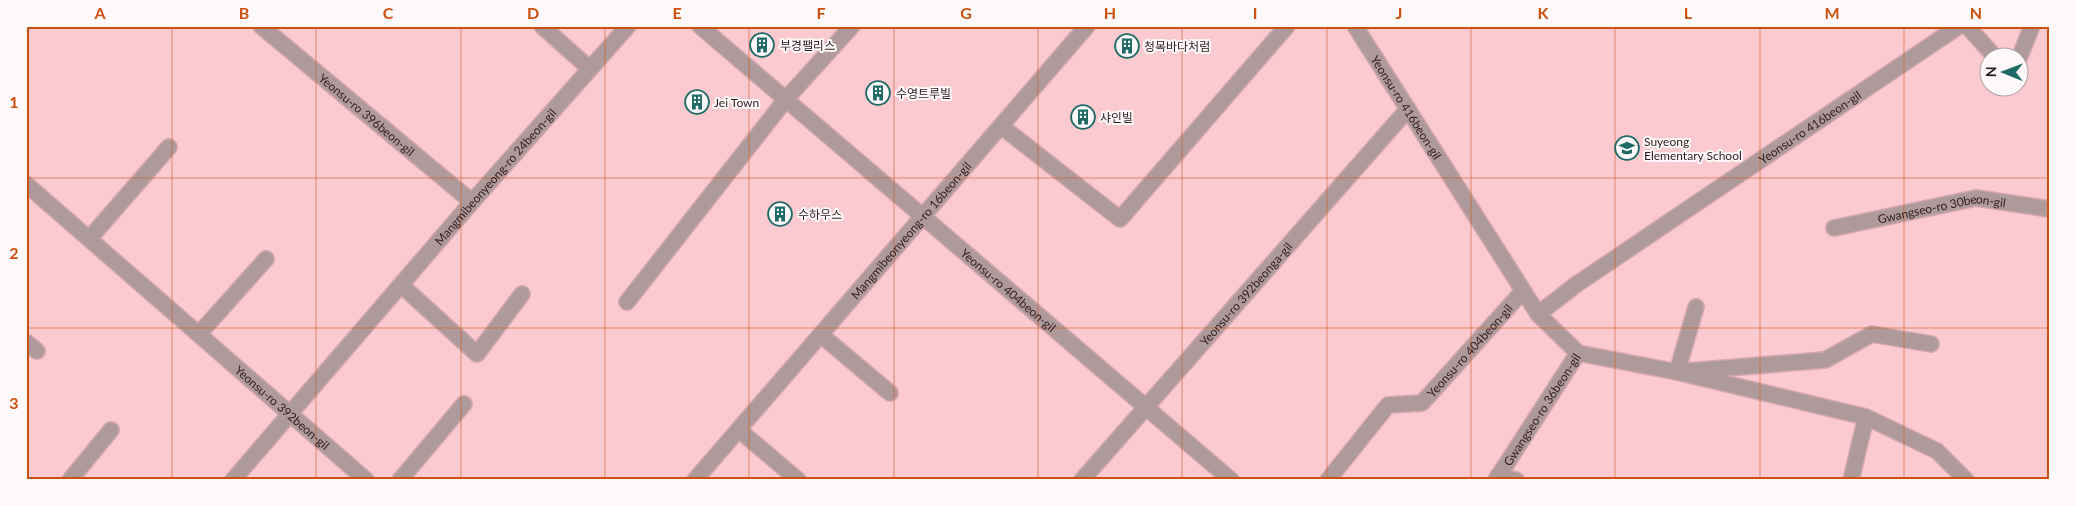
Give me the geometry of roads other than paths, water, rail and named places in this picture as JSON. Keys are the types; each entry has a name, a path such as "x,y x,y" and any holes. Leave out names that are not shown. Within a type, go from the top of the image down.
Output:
{"street":[{"name":"Yeonsu-ro 396beon-gil","path":"261,26 472,202"},
{"path":"542,26 590,69"},
{"name":"Mangmibeonyeong-ro 24beon-gil","path":"232,480 472,202 628,26"},
{"name":"Yeonsu-ro 404beon-gil","path":"700,26 1231,480"},
{"path":"627,302 786,99 852,26"},
{"name":"Mangmibeonyeong-ro 16beon-gil","path":"695,480 1088,26"},
{"path":"1001,126 1120,219 1287,26"},
{"name":"Yeonsu-ro 416beon-gil","path":"1355,26 1538,314 1578,353"},
{"name":"Yeonsu-ro 416beon-gil","path":"1538,314 1577,284 1960,26"},
{"path":"1967,26 1987,48"},
{"path":"2023,48 2032,26"},
{"name":"Yeonsu-ro 392beonga-gil","path":"1082,480 1145,406 1408,109"},
{"path":"89,239 169,147"},
{"name":"Yeonsu-ro 392beon-gil","path":"26,184 366,480"},
{"name":"Gwangseo-ro 30beon-gil","path":"1834,228 1976,198 2050,209"},
{"path":"199,334 266,259"},
{"path":"401,285 478,354 522,294"},
{"name":"Yeonsu-ro 404beon-gil","path":"1328,480 1388,405 1422,403 1523,291"},
{"path":"1677,372 1696,307"},
{"name":"Gwangseo-ro 36beon-gil","path":"1677,372 1825,360 1872,334 1931,344"},
{"path":"821,335 890,393"},
{"name":"Gwangseo-ro 36beon-gil","path":"1516,480 1497,478 1578,353 1677,372 1866,417 1937,451 1966,480"},
{"path":"400,480 464,404"},
{"path":"1851,480 1866,417"},
{"path":"70,480 111,430"},
{"path":"739,430 798,480"}],"place":[{"name":"부경팰리스","path":"762,45"},
{"name":"청목바다처럼","path":"1127,46"},
{"name":"수영트루빌","path":"878,93"},
{"name":"Jei Town","path":"697,102"},
{"name":"샤인빌","path":"1083,117"},
{"name":"Suyeong Elementary School","path":"1627,148"},
{"name":"수하우스","path":"780,214"}]}
